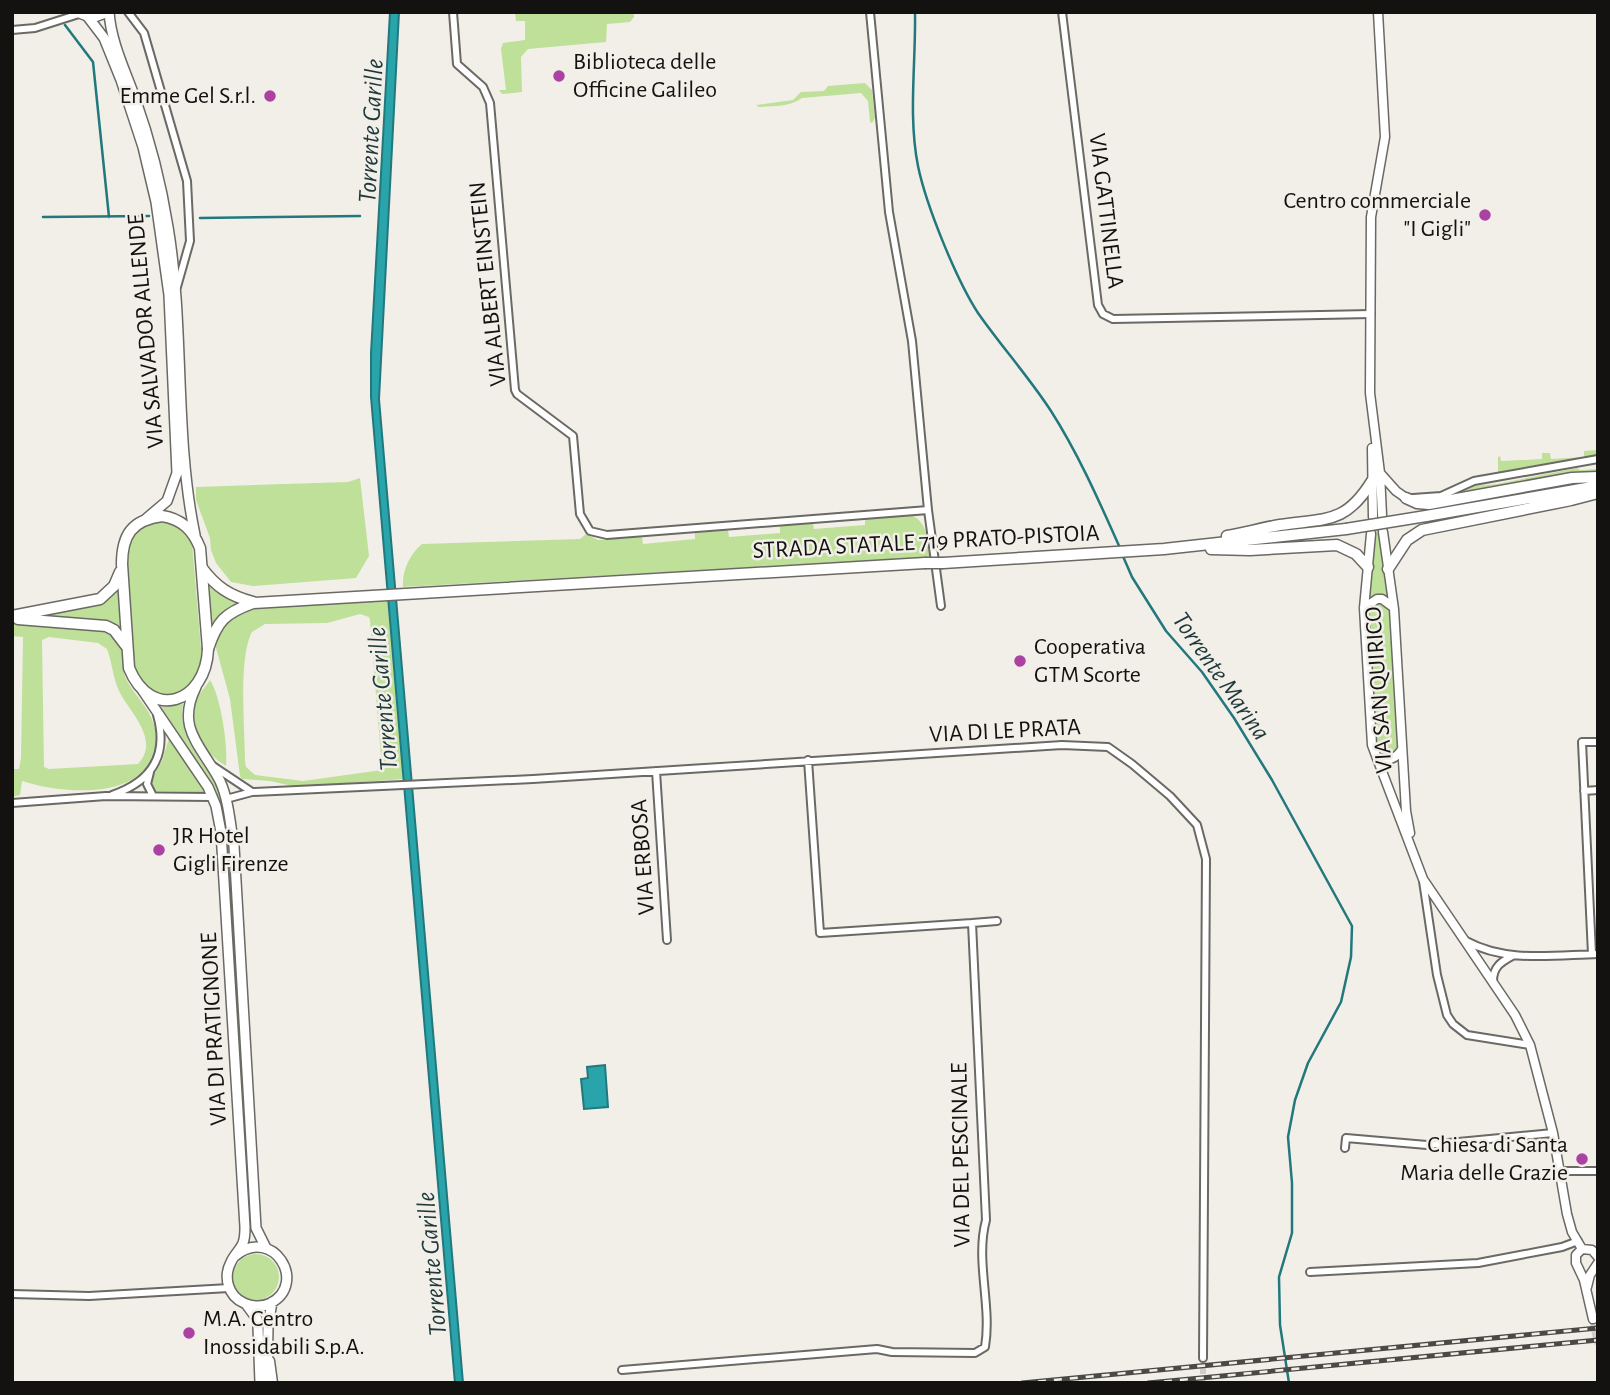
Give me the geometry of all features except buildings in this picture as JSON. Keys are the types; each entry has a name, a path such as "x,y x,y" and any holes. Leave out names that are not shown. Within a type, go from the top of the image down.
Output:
{"main road":[{"name":"VIA SALVADOR ALLENDE","path":"81,14 101,17 108,12 111,33 157,172 169,232 176,289 187,496 200,548 208,649 203,676 188,706 187,723 194,740 220,782 226,799"},
{"name":"VIA SALVADOR ALLENDE","path":"81,14 104,37 150,173 164,248 170,314 177,473 167,501 135,526 127,535 122,548 129,668 134,681 155,707 213,797"},
{"path":"1166,549 1280,525 1328,519 1361,500 1376,477"},
{"path":"1406,498 1429,504 1572,478 1598,477"},
{"name":"STRADA STATALE 719 PRATO-PISTOIA","path":"253,603 1166,549 1346,529 1598,485"},
{"path":"1388,569 1407,540 1422,530 1598,493"},
{"path":"147,518 172,517 182,522 195,535"},
{"path":"1166,549 1250,550 1337,545 1356,554 1368,567"},
{"path":"12,618 100,599 114,586 122,565"},
{"path":"202,568 217,586 232,597 253,603"},
{"path":"208,649 214,631 222,619 234,610 253,603"},
{"path":"12,618 106,626 114,630 127,647"},
{"path":"142,690 164,701 186,695 196,686"},
{"name":"VIA DI PRATIGNONE","path":"213,797 221,832 245,1215 245,1236 227,1272 229,1288"},
{"name":"VIA DI PRATIGNONE","path":"226,799 234,846 256,1227 266,1248 281,1258 287,1275 283,1291 272,1302 268,1326 269,1354"},
{"path":"234,1256 249,1247 266,1248"},
{"path":"229,1288 239,1301 246,1304 263,1306 272,1302"},
{"path":"246,1304 257,1319 260,1383"},
{"path":"267,1383 269,1354"}],"street":[{"name":"VIA SALVADOR ALLENDE","path":"128,12 144,33 187,181 190,241 176,289"},
{"name":"VIA ALBERT EINSTEIN","path":"453,12 457,64 483,88 490,103 515,390 573,436 580,514 590,531 607,535 928,510"},
{"path":"870,12 889,212 912,341 928,510 941,606"},
{"name":"VIA GATTINELLA","path":"1062,12 1098,305 1103,313 1112,318 1371,314"},
{"path":"1377,516 1372,420 1371,217 1385,138 1378,12"},
{"path":"12,30 35,28 64,15 81,14"},
{"path":"1376,477 1406,498 1428,498 1441,496 1474,481 1598,459"},
{"name":"VIA SAN QUIRICO","path":"1383,532 1394,609 1406,811 1412,846"},
{"name":"VIA SAN QUIRICO","path":"1371,534 1364,608 1373,745 1423,879 1515,1015 1530,1045 1553,1133 1567,1214 1580,1245"},
{"path":"1364,608 1377,599 1382,599 1392,604 1394,609"},
{"path":"153,796 147,784 158,757 161,741 155,707"},
{"path":"1464,940 1494,954 1595,954 1582,742 1598,742"},
{"name":"VIA DI LE PRATA","path":"226,799 252,792 420,785 1073,745 1108,747 1170,796 1197,825 1206,859 1203,1358"},
{"path":"1377,757 1384,760 1394,758 1402,749"},
{"path":"808,760 820,933 998,921"},
{"path":"208,761 252,792"},
{"path":"106,796 135,785 151,771"},
{"name":"VIA ERBOSA","path":"656,771 667,940"},
{"path":"1584,791 1598,790"},
{"path":"12,803 106,796 213,797"},
{"path":"1423,879 1432,946 1447,1015 1453,1024 1467,1035 1530,1045"},
{"name":"VIA DEL PESCINALE","path":"622,1370 877,1349 892,1352 975,1353 985,1347 982,1236 986,1220 972,923"},
{"path":"1482,967 1485,960 1494,954"},
{"path":"1482,967 1513,956"},
{"path":"1493,983 1493,974 1499,963"},
{"path":"1345,1148 1346,1138 1427,1145 1553,1133"},
{"path":"1560,1171 1598,1171"},
{"path":"1310,1272 1478,1263 1580,1245 1597,1254"},
{"path":"1580,1245 1576,1259 1593,1320"},
{"path":"1579,1268 1585,1271 1597,1265"},
{"path":"1587,1297 1589,1280 1597,1265"},
{"path":"12,1294 89,1296 229,1288"},
{"name":"VIA DI PRATIGNONE","path":"269,1354 273,1383"}],"green space":[{"path":"515,12 634,12 634,17 630,22 607,24 606,42 528,49 521,57 522,92 502,94 499,90 506,90 501,49 503,43 525,40 525,21 516,21"},
{"path":"865,83 872,90 875,118 872,123 868,101 861,93 802,98 782,106 756,105 793,100 801,92 824,91 828,86"},
{"path":"1598,450 1597,455 1498,472 1500,456 1501,461 1542,459 1542,453 1550,453 1551,459 1584,457 1584,451"},
{"path":"1577,468 1598,469 1598,474 1460,494 1474,486"},
{"path":"360,478 369,556 356,578 253,586 231,582 216,563 196,500 196,487 348,482"},
{"path":"1376,513 1391,600 1368,601"},
{"path":"910,515 923,526 928,538 930,557 403,587 408,563 422,544 580,539 586,534 598,540 642,537 643,544 695,539 695,533 728,530 729,537 780,533 780,526 813,523 814,529 865,525 865,519"},
{"path":"160,522 179,527 192,542 201,649 201,666 191,685 174,693 164,694 146,686 134,669 128,565 129,549 135,536 144,527"},
{"path":"209,584 223,596 240,603 225,612 211,627"},
{"path":"118,591 120,632 27,617 106,599"},
{"path":"389,599 403,779 297,787 242,779 230,699 215,644 220,631 228,622 251,609","holes":["360,614 369,617 382,770 303,781 255,775 246,767 245,761 244,676 252,632 265,624 327,623"]},
{"path":"1380,602 1391,610 1399,746 1389,757 1381,755 1376,749 1368,614 1370,607"},
{"path":"30,623 109,631 118,641 126,679 149,712 156,737 152,756 143,770 130,781 113,787 75,790 22,781 20,795 12,797 12,769 19,769 21,758 23,637 12,636 12,624","holes":["49,637 98,643 107,649 119,691 145,735 144,755 138,764 49,769 44,767 42,640"]},
{"path":"210,680 223,722 226,766 199,740 192,722 195,701"},
{"path":"183,704 182,716 187,737 216,785 225,818 213,785 161,707"},
{"path":"169,738 203,792 153,791 150,781 162,761"},
{"path":"256,1254 272,1261 279,1277 272,1293 256,1300 240,1293 233,1277 240,1261"}],"water":[{"path":"390,12 399,12 379,399 463,1383 455,1383 371,397 371,353"},
{"path":"605,1065 608,1107 584,1109 581,1079 588,1078 587,1067"}],"waterway":[{"name":"Torrente Marina","path":"915,12 913,128 918,166 935,221 969,299 1061,428 1088,478 1120,548"},
{"path":"65,25 93,62 109,217"},
{"path":"43,217 149,216"},
{"path":"200,218 360,216"},
{"name":"Torrente Marina","path":"1122,554 1132,577 1166,631 1202,672 1234,718 1272,780 1352,926 1351,957 1341,1002 1308,1063 1295,1100 1288,1137 1292,1233 1279,1277 1280,1325 1289,1383"}],"tunnel":[{"path":"1593,1319 1598,1344"},
{"path":"1203,1358 1203,1383"}],"railway":[{"path":"1022,1383 1598,1328"},
{"path":"1148,1383 1598,1340"}],"place":[{"name":"Biblioteca delle Officine Galileo","path":"559,76"},
{"name":"Emme Gel S.r.l.","path":"270,96"},
{"name":"Centro commerciale \"I Gigli\"","path":"1485,215"},
{"name":"Cooperativa GTM Scorte","path":"1020,661"},
{"name":"JR Hotel Gigli Firenze","path":"159,850"},
{"name":"Chiesa di Santa Maria delle Grazie","path":"1582,1159"},
{"name":"M.A. Centro Inossidabili S.p.A.","path":"189,1333"}],"water label":[{"name":"Torrente Garille","path":"371,131"},
{"name":"Torrente Garille","path":"383,699"},
{"name":"Torrente Garille","path":"432,1264"}]}
